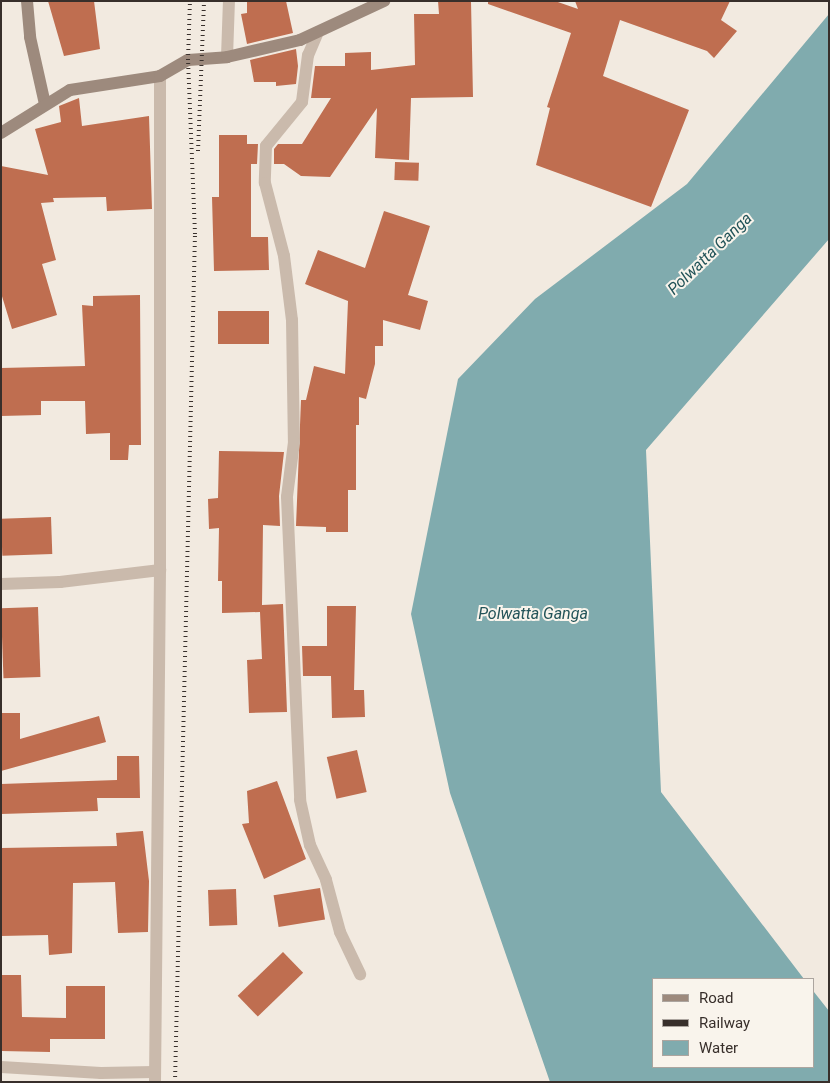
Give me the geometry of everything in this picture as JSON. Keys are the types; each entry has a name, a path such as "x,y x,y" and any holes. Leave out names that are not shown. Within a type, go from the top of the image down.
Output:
{"main road":[{"path":"27,1 30,37 45,104"},
{"path":"1,133 70,90 160,76 188,60 227,57 300,40 384,1"}],"street":[{"path":"227,57 229,1"},
{"path":"318,32 308,55 302,102 266,146 266,183 284,256 292,320 294,442 287,497 300,800 310,845 326,880 340,932 360,974"},
{"path":"1,1067 154,1077 160,570 160,76"},
{"path":"1,584 60,582 160,570"}],"water":[{"name":"Polwatta Ganga","path":"829,14 829,239 646,450 661,792 803,978 652,978 652,1068 815,1068 815,993 829,1011 829,1082 550,1082 450,793 411,614 458,379 535,299 687,184"}],"building":[{"path":"48,1 94,1 100,49 64,56"},
{"path":"247,1 286,1 293,33 247,44 241,14 247,13"},
{"path":"438,1 471,1 473,97 411,98 409,160 375,158 377,108 330,177 301,176 284,164 274,164 274,149 278,144 302,144 331,98 311,98 315,66 345,66 345,53 371,52 371,70 415,65 414,14 439,14"},
{"path":"488,1 555,1 578,9 575,1 730,1 721,20 737,31 714,58 707,51 620,20 603,76 689,110 651,207 536,165 550,108 547,107 571,33 488,4"},
{"path":"296,49 298,66 296,84 276,86 276,82 254,82 250,60"},
{"path":"79,98 82,126 149,116 152,209 107,211 106,197 53,198 54,202 41,203 56,260 42,264 57,315 12,329 1,293 1,166 48,175 35,129 61,122 59,106"},
{"path":"219,135 247,135 247,144 258,144 257,164 251,164 251,237 268,237 269,270 214,271 212,197 219,197"},
{"path":"395,162 419,163 418,181 394,180"},
{"path":"384,211 430,226 408,295 428,301 420,330 383,320 383,346 375,346 375,364 366,399 359,397 359,425 356,425 356,490 348,490 348,532 326,532 326,527 296,526 301,400 306,400 314,366 345,374 348,301 305,284 318,250 365,268"},
{"path":"140,295 141,445 129,445 128,460 110,460 110,433 86,434 85,401 41,401 41,415 1,416 1,368 85,366 82,305 93,306 93,296"},
{"path":"218,311 269,311 269,344 218,344"},
{"path":"219,451 284,452 279,496 280,526 263,525 262,605 283,604 287,712 249,713 247,660 262,659 260,612 222,613 222,581 218,581 219,528 209,529 208,499 218,498"},
{"path":"51,517 52,554 2,556 1,519"},
{"path":"327,606 356,606 354,690 364,690 365,717 332,718 331,676 303,676 302,646 327,646"},
{"path":"38,607 40,677 3,678 1,608"},
{"path":"1,713 20,713 20,739 99,716 106,742 1,771"},
{"path":"357,750 367,792 336,799 327,757"},
{"path":"117,756 139,756 140,798 97,798 98,811 1,814 1,784 117,780"},
{"path":"277,781 306,859 264,879 242,824 249,823 247,791"},
{"path":"143,831 149,881 148,932 118,933 115,882 73,883 72,953 49,955 48,935 1,936 1,848 117,846 116,833"},
{"path":"320,888 325,920 279,927 274,895"},
{"path":"236,889 237,925 209,926 208,890"},
{"path":"283,952 303,973 258,1017 238,996"},
{"path":"1,975 21,975 22,1017 66,1018 66,986 105,986 105,1039 50,1039 50,1052 1,1051"}],"railway":[{"path":"175,1082 195,234 188,60 190,1"},
{"path":"198,151 204,1"}]}
